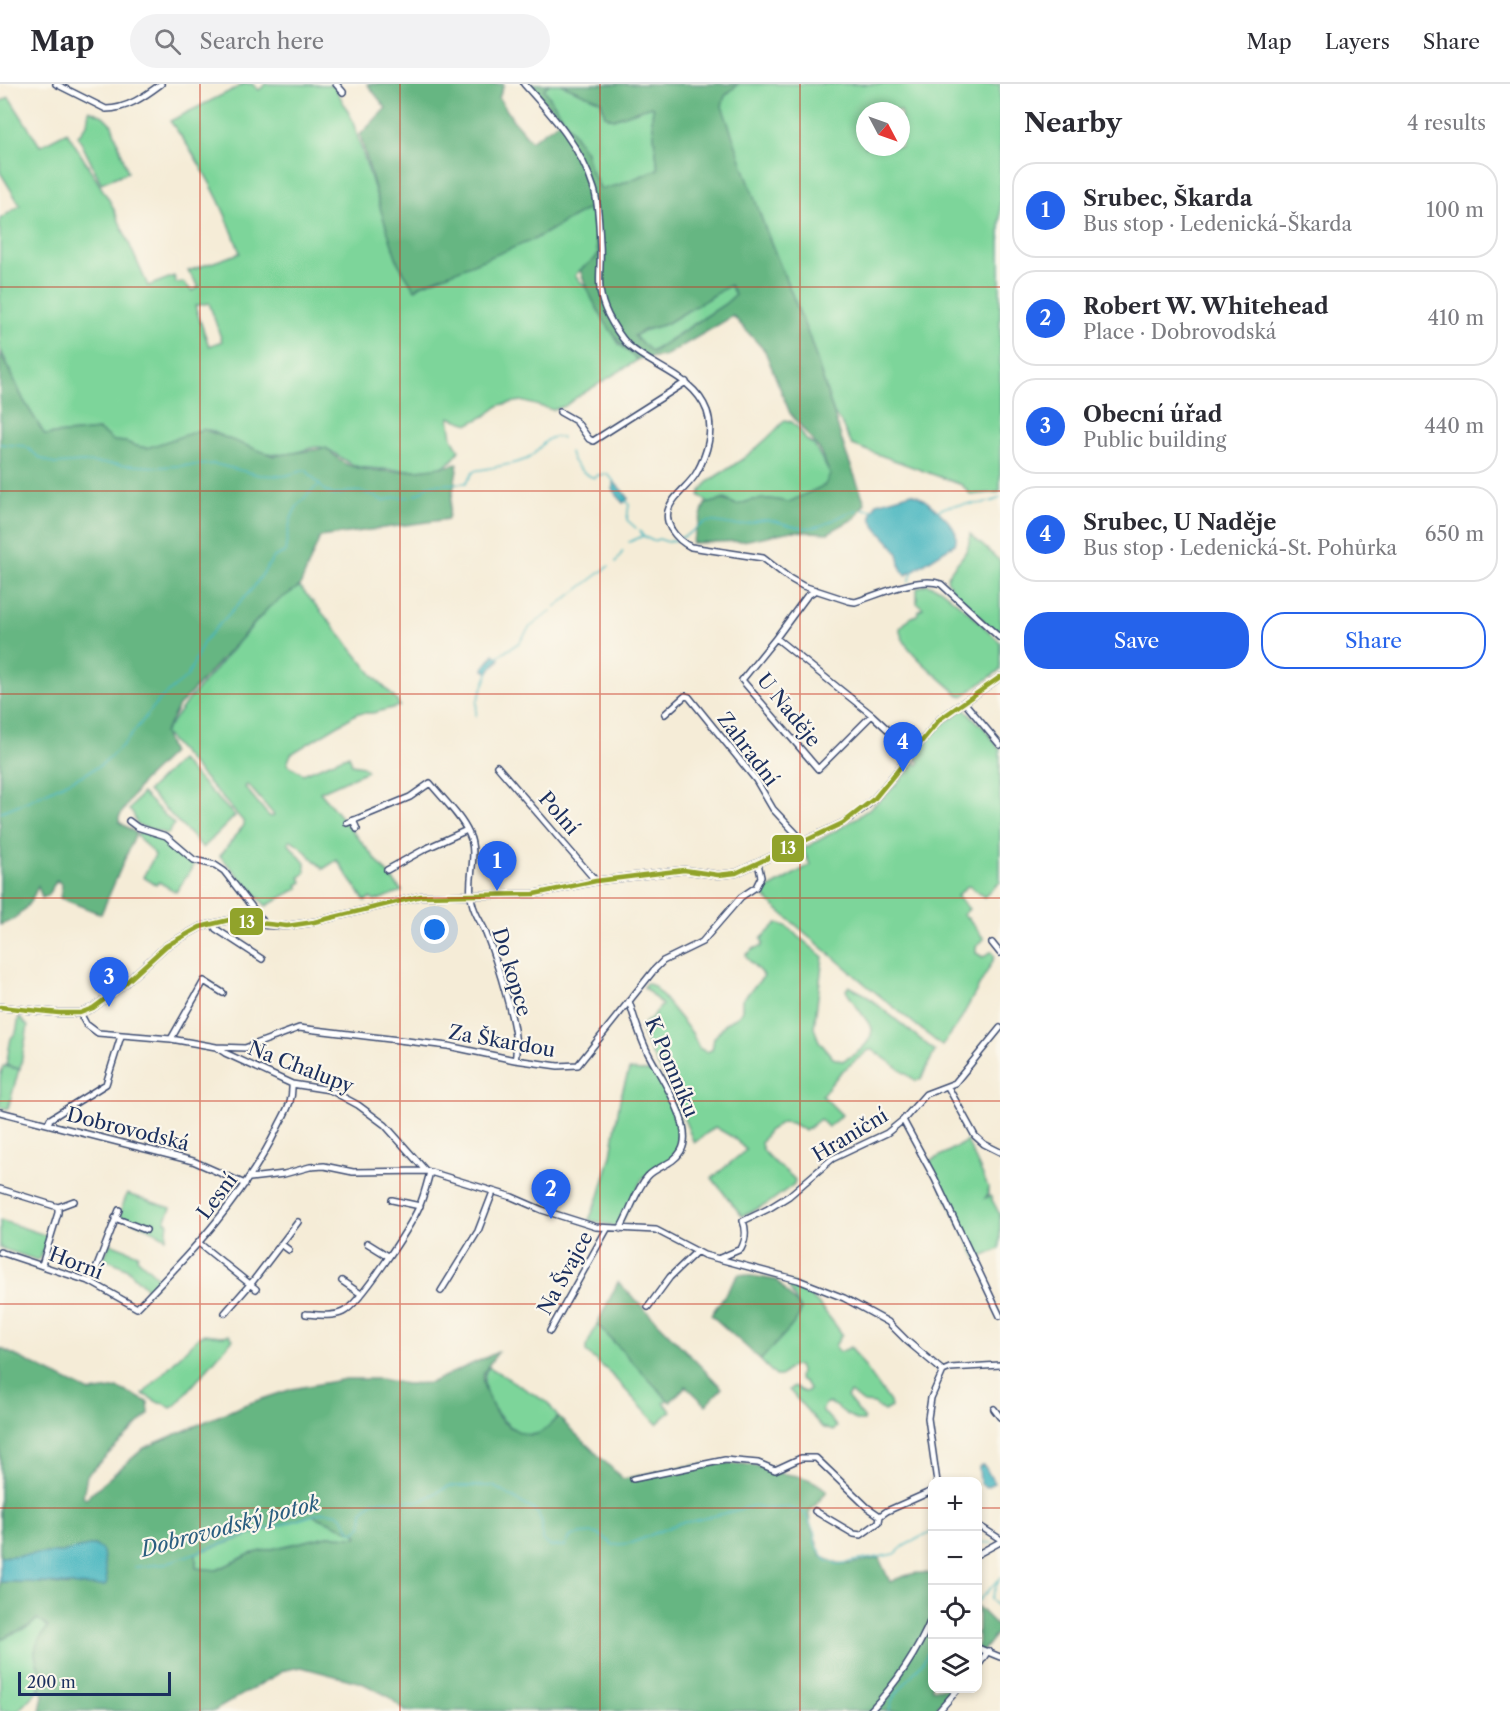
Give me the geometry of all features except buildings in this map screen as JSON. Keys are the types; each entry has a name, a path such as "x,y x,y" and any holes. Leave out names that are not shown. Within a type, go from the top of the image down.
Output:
{"main road":[{"path":"0,1007 59,1013 80,1012 105,1001 166,946 188,933 229,920 287,926 314,922 421,896 534,894 596,881 684,870 728,875 843,823 875,798 940,719 1000,678"}],"street":[{"path":"56,84 106,109 114,109 142,98 161,84"},
{"path":"336,84 343,92"},
{"path":"524,84 565,130 578,153 594,191 600,245 598,286 608,316 628,345 686,382 699,395 707,411 710,426 709,444 697,473 670,503 667,517 670,526 679,538 691,546 763,558 789,578 816,590 855,602 926,581 935,582 941,584 1000,638"},
{"path":"560,412 572,417 593,441 686,382"},
{"name":"U Naděje","path":"816,590 807,596 742,680 818,769 872,715"},
{"name":"U Naděje","path":"776,638 872,715 912,752"},
{"name":"Zahradní","path":"665,714 685,696 689,697 756,780 773,808 804,842"},
{"path":"964,702 1000,745"},
{"name":"Polní","path":"496,766 524,795 596,881"},
{"path":"347,823 410,797 433,781 467,830 472,846 470,896"},
{"path":"353,820 357,829"},
{"path":"129,821 137,827 166,836 194,860 215,865 224,871 266,925"},
{"path":"387,870 467,830"},
{"name":"Za Škardou","path":"216,1047 245,1048 299,1028 448,1046 558,1066 578,1065 663,961 702,942 741,897 756,887 761,877 758,863"},
{"name":"Do kopce","path":"470,896 472,905 486,932 513,1020 517,1054 515,1060"},
{"path":"213,924 216,929 262,959"},
{"path":"992,943 1000,952"},
{"path":"171,1039 204,981 223,993"},
{"name":"K Pomníku","path":"620,1229 649,1174 674,1160 683,1146 680,1115 670,1091 646,1051 629,1001"},
{"name":"Na Chalupy","path":"80,1012 86,1024 98,1033 171,1039 216,1047 292,1084 330,1090 358,1105 385,1125 428,1171"},
{"name":"Hraniční","path":"719,1259 741,1248 745,1240 746,1227 743,1221 789,1196 832,1159 880,1138 903,1120 926,1094 955,1083 1000,1028"},
{"path":"48,1124 50,1119 106,1084 121,1036"},
{"name":"Lesní","path":"137,1308 200,1244 250,1178 266,1152 293,1097 292,1084"},
{"path":"948,1087 975,1136 984,1144 1000,1152"},
{"name":"Dobrovodská","path":"0,1112 193,1161 245,1184"},
{"path":"903,1120 935,1179 1000,1316"},
{"path":"250,1178 324,1166 353,1172 428,1171 572,1220 607,1228 656,1230 696,1252 798,1280 844,1298 878,1315 943,1371"},
{"path":"306,1314 333,1315 344,1311 361,1294 420,1206 428,1171"},
{"path":"0,1189 58,1207 74,1201"},
{"path":"441,1291 478,1231 493,1192"},
{"path":"392,1200 420,1206"},
{"path":"42,1265 58,1207"},
{"path":"91,1282 118,1210"},
{"path":"115,1218 147,1230"},
{"path":"225,1313 298,1222"},
{"name":"Na Švajce","path":"550,1331 607,1228"},
{"path":"367,1243 388,1256"},
{"path":"200,1244 256,1288"},
{"path":"281,1244 289,1250"},
{"name":"Horní","path":"0,1252 91,1282 137,1308"},
{"path":"648,1306 670,1277 696,1252"},
{"path":"342,1281 361,1294"},
{"path":"936,1477 928,1418 932,1398 943,1371 950,1368 1000,1365"},
{"path":"994,1409 1000,1417"},
{"path":"633,1479 725,1460 758,1463 775,1470 810,1456 823,1463 867,1507 880,1516"},
{"path":"815,1510 854,1534 861,1535 879,1522 880,1516 887,1511 928,1493"},
{"path":"982,1528 1000,1541 982,1552"},
{"path":"870,1711 885,1696 914,1657 928,1628"},
{"path":"982,1649 1000,1657"},
{"path":"982,1660 988,1651"},
{"path":"939,1711 955,1693"}],"green space":[{"path":"244,84 252,84 259,90 266,84 334,85 352,119 398,263 415,289 591,207 598,254 575,276 585,286 619,344 638,360 565,406 553,410 521,401 500,405 469,424 449,417 452,438 459,450 448,463 433,469 398,470 356,466 329,449 320,447 289,454 268,453 248,448 210,430 196,431 186,437 147,448 114,441 99,430 44,435 24,401 0,348 0,219 20,205 0,172 0,102 9,97 40,146 67,132 111,203 148,286 174,276 176,283 183,282 192,291 199,287 188,271 240,253 227,218 210,184 170,121","holes":["209,303 222,341 209,346 195,306"]},
{"path":"367,84 504,84 499,98 513,120 531,141 561,120 528,84 549,84 544,89 586,152 590,169 601,189 619,185 658,169 652,118 653,108 651,106 613,119 605,115 601,101 561,84 738,84 725,96 722,106 765,228 810,339 846,453 865,503 855,518 828,533 792,531 743,541 692,543 705,504 723,500 737,505 752,500 770,499 789,502 825,485 830,474 819,449 790,413 765,351 733,316 665,356 636,359 602,318 580,270 598,254 591,207 535,239 421,285 415,290 398,263 360,135 386,108","holes":["730,285 735,295 652,352 634,336 666,324"]},
{"path":"549,84 561,84 601,101 605,115 613,119 651,106 658,169 619,185 601,189 590,169 586,152 544,89"},
{"path":"738,84 1000,84 1000,492 971,495 962,485 852,445 834,414 810,339 765,228 721,106 724,96"},
{"path":"89,110 103,116 112,125 128,172 101,183 78,136 87,124"},
{"path":"730,285 735,295 725,304 651,352 634,336 666,324"},
{"path":"0,352 24,401 45,435 99,430 114,441 147,448 203,429 274,456 326,448 344,463 369,470 416,470 458,464 448,519 320,537 300,586 269,607 179,706 164,733 172,753 142,782 119,817 119,822 136,833 101,914 60,898 62,885 57,880 47,896 42,898 38,886 24,910 13,919 0,925"},
{"path":"785,420 792,422 806,440 814,445 830,474 830,481 824,487 789,502 770,499 752,500 737,505 725,499 709,504 699,495 709,482 753,451"},
{"path":"970,534 1000,561 1000,636 952,591 947,579 967,549"},
{"path":"927,584 940,589 970,613 1000,642 1000,670 963,696 923,663 906,645 901,636 900,628 923,608 917,603 917,588"},
{"path":"299,586 400,706 373,713 358,713 291,754 287,764 303,774 349,755 352,764 363,766 367,771 320,792 402,891 375,901 370,898 365,901 337,860 323,869 291,840 288,843 305,863 305,873 300,877 302,882 297,885 299,888 266,906 220,856 244,825 243,821 164,733 185,704 269,607","holes":["247,785 274,815 271,817 267,814 245,787"]},
{"path":"964,709 984,728 1000,750 1000,882 984,897 970,886 957,896 969,909 963,915 970,920 984,939 976,947 976,953 983,957 992,951 995,957 958,1024 942,1046 865,984 761,893 810,865 803,849 879,801 903,777 911,763 918,765 920,762 915,757 916,753 934,730 936,732 939,727"},
{"path":"180,760 235,816 203,848 148,791"},
{"path":"142,793 174,824 168,834 137,825 133,813 129,810"},
{"path":"140,832 163,838 186,861 194,865 176,892 159,882 156,885 143,877 155,855 137,836"},
{"path":"777,923 786,926 823,957 814,1028 819,1041 833,1058 842,1061 852,1056 866,1044 871,1034 872,1028 846,990 849,986 864,994 935,1051 921,1079 916,1081 873,1050 869,1050 841,1072 822,1095 842,1115 828,1127 820,1119 805,1131 792,1123 782,1122 768,1131 761,1143 763,1148 770,1158 795,1180 794,1184 767,1204 742,1216 712,1178 746,1150 734,1138 715,1127 694,1143 672,1090 652,1055 640,1027 662,1005 644,987 646,983 654,986 692,1033 699,1048 706,1052 712,1050 714,1038 726,1023 739,1015 742,1010 742,1000 764,976 746,955 755,948 761,947 763,943 761,939"},
{"path":"19,1017 28,1026 20,1069 6,1065 11,1038 16,1033"},
{"path":"3,1066 19,1069 8,1109 0,1107 0,1078"},
{"path":"629,1070 655,1072 678,1114 681,1137 672,1157 642,1179 621,1224 615,1226 589,1220 611,1155 620,1099"},
{"path":"967,1141 988,1187 988,1194 985,1198 990,1196 1000,1215 1000,1249 977,1259 929,1162"},
{"path":"127,1194 171,1208 165,1221 168,1223 166,1238 120,1216"},
{"path":"0,1220 48,1236 40,1259 0,1248"},
{"path":"110,1243 138,1254 137,1258 160,1279 149,1291 126,1268 104,1258"},
{"path":"739,1274 776,1280 801,1309 796,1321 761,1360 711,1315"},
{"path":"786,1281 802,1289 824,1311 842,1334 835,1346 840,1352 851,1347 890,1402 891,1407 884,1411 874,1404 864,1403 850,1393 847,1397 864,1421 857,1421 830,1403 826,1403 822,1410 837,1427 833,1431 822,1427 789,1390 794,1387 804,1392 808,1391 809,1388 805,1382 799,1379 798,1366 792,1366 781,1376 776,1376 760,1360 791,1326 801,1311"},
{"path":"618,1282 722,1388 706,1405 686,1386 670,1402 597,1324"},
{"path":"597,1324 668,1399 664,1403 671,1411 657,1424 608,1371 586,1352 586,1347"},
{"path":"204,1334 229,1335 233,1339 176,1405 171,1408 143,1394 198,1337"},
{"path":"0,1348 90,1392 118,1388 148,1402 149,1414 87,1475 83,1496 86,1498 144,1448 244,1405 292,1389 346,1379 381,1379 406,1384 430,1383 498,1352 486,1369 483,1379 489,1400 503,1422 520,1432 532,1435 543,1431 558,1417 623,1479 690,1466 724,1463 761,1467 808,1479 821,1486 827,1491 809,1513 821,1556 843,1564 879,1558 890,1582 911,1574 928,1574 928,1693 949,1693 934,1711 405,1711 388,1696 362,1683 301,1667 285,1670 214,1711 40,1711 43,1695 40,1689 38,1691 44,1679 37,1664 35,1652 38,1641 48,1627 37,1619 30,1626 0,1639 0,1582 32,1582 69,1586 94,1545 62,1552 0,1557","holes":["312,1515 356,1533 358,1537 328,1536 250,1554 217,1570 196,1568 196,1553"]},
{"path":"489,1367 548,1403 558,1417 536,1434 526,1434 515,1430 505,1422 489,1399 484,1376"},
{"path":"312,1515 356,1533 358,1537 328,1536 250,1554 217,1570 196,1569 196,1553"},
{"path":"982,1611 1000,1629 982,1652"},
{"path":"37,1619 48,1627 38,1641 35,1652 37,1664 44,1679 37,1691 18,1711 0,1711 0,1639 30,1626"}],"water":[{"path":"614,482 627,496 628,499 623,503 612,489"},
{"path":"912,493 924,499 944,517 954,529 956,538 955,544 906,575 901,568 896,550 874,524 872,515 877,503"},
{"path":"494,654 500,659 488,672 484,670 484,667"},
{"path":"984,1465 994,1483 986,1487 982,1484 979,1467"},
{"path":"94,1545 103,1552 107,1582 105,1586 0,1582 0,1557 62,1552"}],"waterway":[{"path":"415,495 429,485 466,483 474,471 527,459 546,440 562,438"},
{"path":"0,444 25,446 40,458 54,464 83,462 157,467 215,464 259,475 284,476 306,470 324,490 334,495 360,492 383,501 396,497 409,497"},
{"path":"570,452 576,465 587,474 595,478 598,475 608,474 615,483"},
{"path":"0,812 87,773 102,764 124,744 160,699 187,677 204,641 253,588 274,557 285,552 293,514 302,500 320,484"},
{"path":"936,512 951,506 984,503 1000,498"},
{"path":"625,500 629,504 627,520 636,528"},
{"path":"862,509 873,510"},
{"path":"680,538 707,522 736,525 768,520 808,528 820,526 857,510"},
{"path":"640,531 643,536 653,541 676,540"},
{"path":"629,542 643,536"},
{"path":"616,562 623,551"},
{"path":"555,607 609,566"},
{"path":"909,581 913,571"},
{"path":"497,657 520,642 529,628 551,611"},
{"path":"476,716 477,702 489,671"},
{"name":"Dobrovodský potok","path":"135,1567 163,1564 323,1512 341,1516 351,1531 355,1532 362,1526 363,1511 373,1501 421,1501 449,1486 493,1486 537,1512 542,1522 542,1540 550,1546 565,1546 571,1536 589,1533 594,1533 613,1545 632,1543 679,1523 754,1506 773,1509 785,1507 804,1512 815,1533 815,1543 826,1560 838,1564 895,1554 904,1546 928,1533"},
{"name":"Dobrovodský potok","path":"982,1542 992,1543"},
{"path":"1000,1577 991,1599 1000,1609"},
{"path":"982,1597 998,1580"},
{"path":"889,1711 893,1698 923,1662 928,1652"}],"transit line":[{"name":"13","path":"0,1007 80,1013 93,1008 120,988 166,946 200,927 229,920 287,926 314,922 421,896 534,894 596,881 684,870 718,875 736,873 843,823 875,798 940,719 1000,677"}],"place":[{"name":"Srubec, U Naděje","path":"903,772"},
{"name":"Srubec, Škarda","path":"497,891"},
{"name":"Obecní úřad","path":"109,1007"},
{"name":"Robert W. Whitehead","path":"551,1219"}]}
